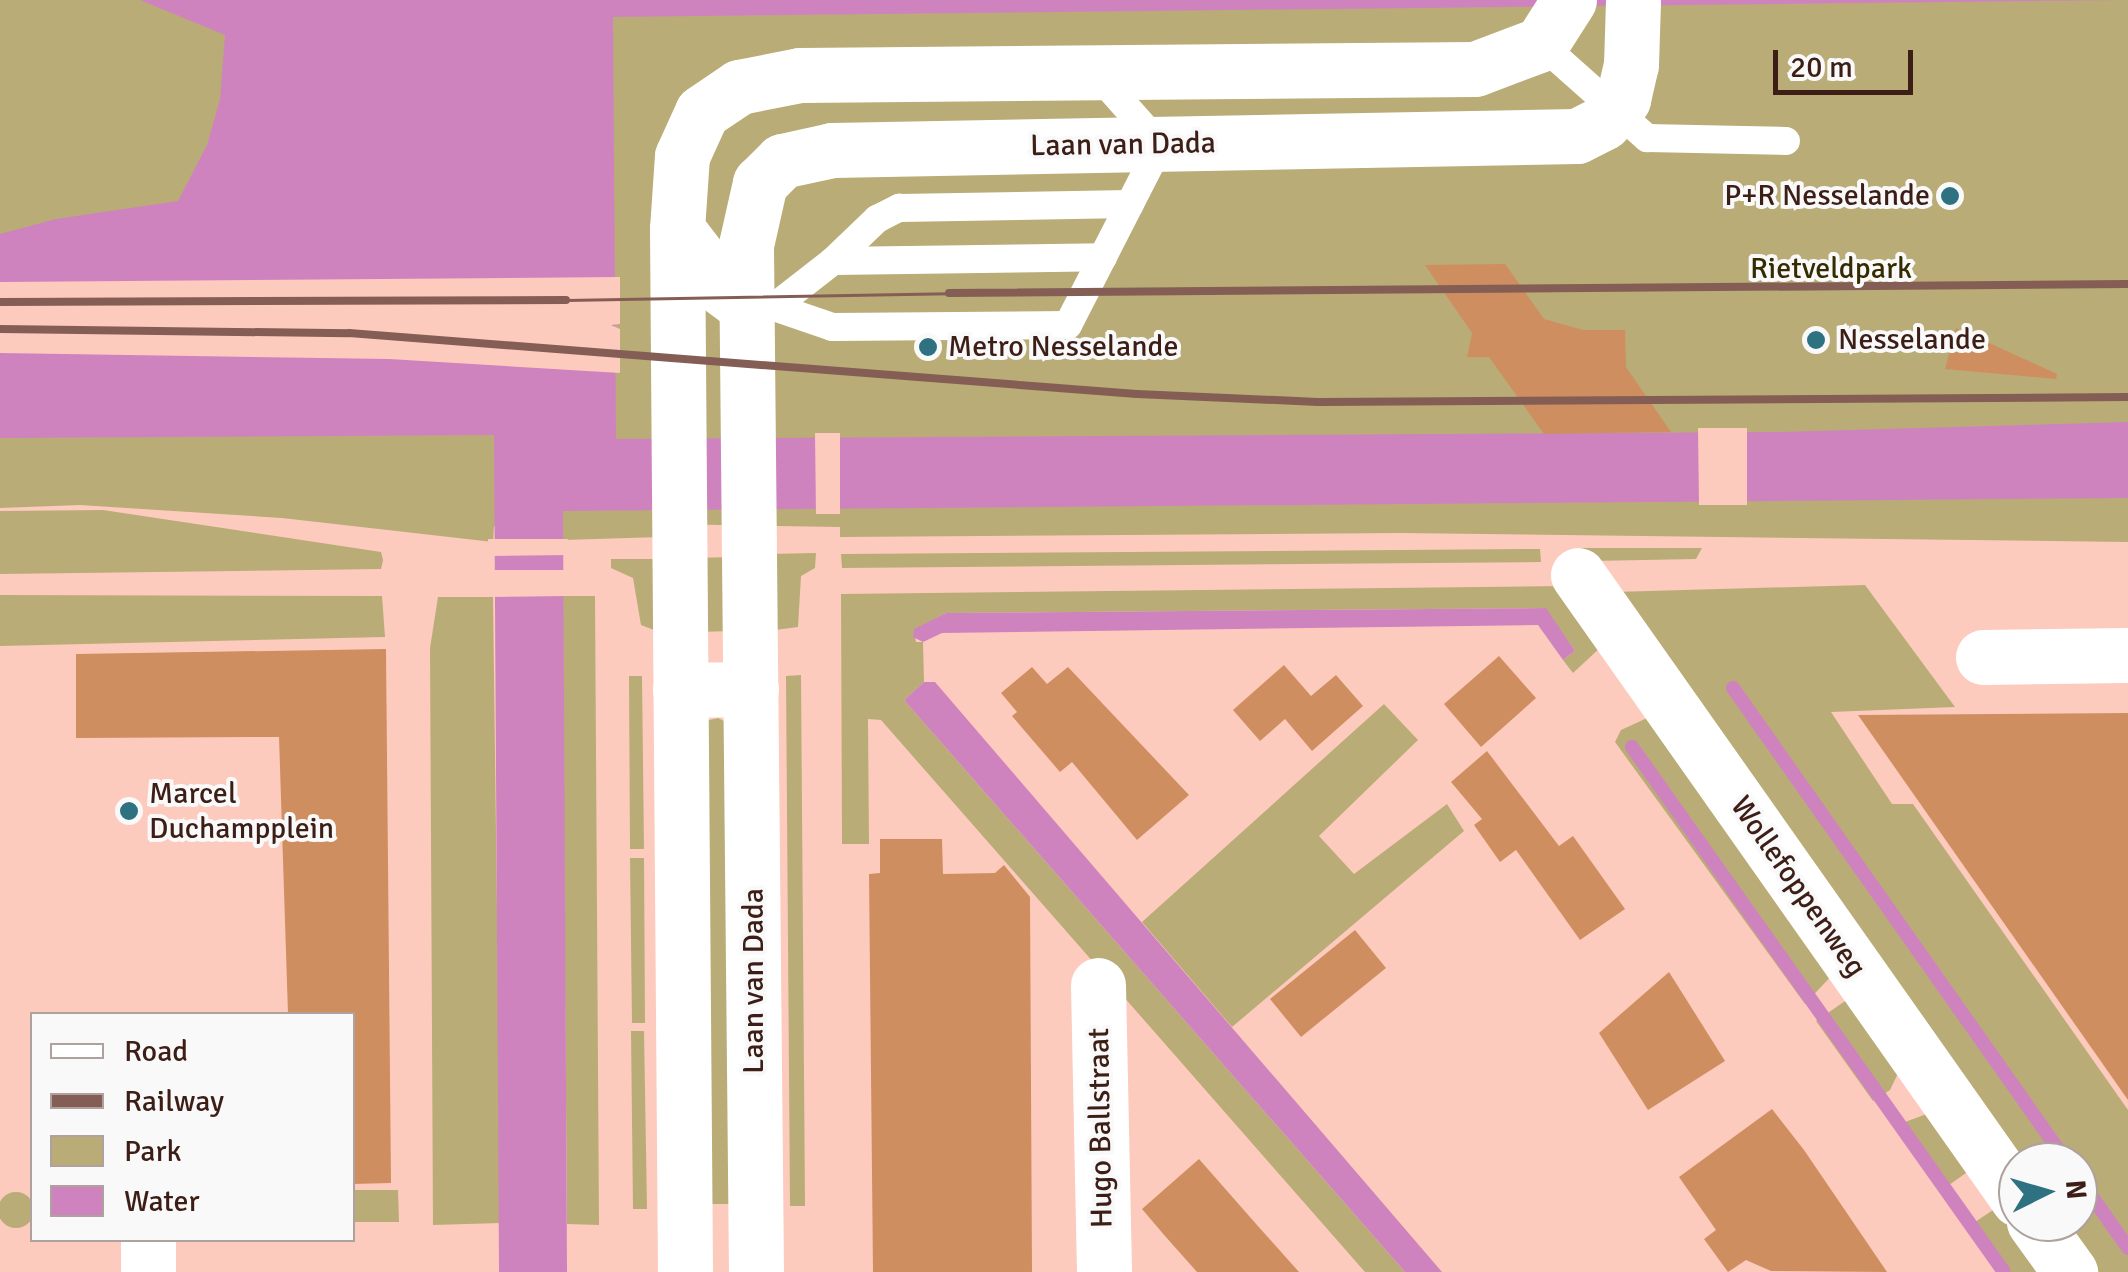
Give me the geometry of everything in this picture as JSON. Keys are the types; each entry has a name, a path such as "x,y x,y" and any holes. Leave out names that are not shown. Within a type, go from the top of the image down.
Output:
{"street":[{"path":"1614,112 1628,84 1633,6"},
{"path":"685,1272 677,229 686,142 702,112 739,87 800,75 1475,70 1558,19"},
{"name":"Laan van Dada","path":"756,1272 748,433 760,307 746,225 753,196 770,170 796,156 1160,144 1559,139 1592,131 1614,112"},
{"path":"677,229 722,288 760,307"},
{"name":"Wollefoppenweg","path":"1578,575 1998,1171"},
{"path":"1983,657 2128,654"},
{"path":"680,690 751,689"},
{"name":"Hugo Ballstraat","path":"1098,984 1104,1272"},
{"path":"148,1242 148,1272"},
{"path":"2048,1242 2070,1272"}],"lane":[{"path":"1558,19 1614,112 1653,140 1786,141"},
{"path":"760,307 819,326 1068,325 1160,144 1098,74"},
{"path":"760,307 833,261 877,219 899,208 1130,204"},
{"path":"833,261 1103,257"}],"green space":[{"name":"Rietveldpark","path":"0,0 2128,0 2128,542 1400,533 840,537 840,527 662,524 661,537 563,540 563,525 494,526 493,542 282,518 80,505 0,508"},
{"path":"103,510 381,552 383,560 381,569 0,574 0,511"},
{"path":"1575,548 1702,548 1696,559 1591,561"},
{"path":"1540,549 1541,562 842,568 841,554"},
{"path":"816,553 815,568 801,576 798,627 767,631 767,554"},
{"path":"734,557 735,631 694,632 693,558"},
{"path":"611,559 661,559 662,633 641,625 633,578 611,568"},
{"path":"1865,585 1955,707 1831,712 1892,804 1913,804 2128,1110 2128,1272 2092,1272 2071,1242 2098,1242 2098,1142 2004,1142 1614,592"},
{"path":"1563,586 1601,647 1573,673 1563,660 1575,651 1545,608 946,613 914,630 916,642 923,642 924,682 904,700 1405,1272 1365,1272 881,720 868,719 869,844 842,844 841,594"},
{"path":"0,595 382,596 385,637 0,646"},
{"path":"562,596 595,596 599,1225 567,1224"},
{"path":"438,597 493,597 501,1223 433,1225 430,648"},
{"path":"801,675 805,1206 790,1206 786,676"},
{"path":"629,676 642,676 644,849 630,849"},
{"path":"1384,704 1418,740 1319,836 1354,874 1447,804 1464,831 1232,1027 1142,922"},
{"path":"1645,719 1657,721 1835,972 1805,1004 1615,742 1621,730"},
{"path":"705,721 724,721 737,1204 700,1204"},
{"path":"630,858 644,858 645,1023 632,1023"},
{"path":"1851,997 1901,1067 1890,1090 1873,1101 1816,1021"},
{"path":"631,1031 644,1031 647,1209 633,1209"},
{"path":"1932,1112 1973,1168 1942,1190 1897,1125"},
{"path":"355,1190 398,1190 399,1222 355,1222"},
{"path":"16,1192 29,1197 29,1223 16,1228 3,1223 -1,1203 3,1197"},
{"path":"1998,1207 1998,1242 2023,1242 2043,1272 1998,1272 1966,1228"}],"water":[{"path":"140,0 2128,0 613,17 616,439 1780,432 2128,422 2128,498 563,511 567,1272 499,1272 494,435 0,438 0,234 56,219 178,201 207,145 220,99 225,35"},
{"path":"1546,608 1575,651 1563,660 1538,625 942,633 923,642 913,637 914,629 946,613"},
{"path":"924,682 935,682 1442,1272 1405,1272 904,700"}],"pier":[{"path":"620,277 620,324 611,325 620,329 620,373 389,359 0,353 0,282"},
{"path":"1698,428 1747,428 1747,505 1699,505"},
{"path":"815,433 840,433 840,514 816,514"},
{"path":"488,539 568,539 568,555 488,556"},
{"path":"488,570 568,570 567,596 488,597"}],"building":[{"path":"1505,264 1544,319 1583,330 1625,330 1626,367 1671,432 1544,434 1489,357 1467,357 1472,333 1425,265"},
{"path":"1956,328 2057,374 2056,379 1945,369"},
{"path":"386,649 391,1183 355,1184 355,1012 288,1012 279,737 76,738 76,654"},
{"path":"1499,656 1536,698 1481,747 1444,704"},
{"path":"1284,665 1311,696 1336,675 1363,706 1312,751 1285,719 1260,741 1233,710"},
{"path":"1032,667 1047,684 1068,667 1189,795 1137,840 1072,762 1060,772 1012,716 1017,712 1001,693"},
{"path":"2128,713 2128,1100 1858,715"},
{"path":"1487,751 1559,846 1573,836 1625,909 1580,940 1516,850 1500,862 1474,825 1482,819 1451,782"},
{"path":"880,839 942,839 943,874 995,873 1004,865 1030,897 1032,1272 873,1272 869,874 880,873"},
{"path":"1355,930 1386,968 1301,1037 1270,999"},
{"path":"1669,972 1725,1061 1648,1110 1599,1033"},
{"path":"1772,1109 1887,1272 1771,1271 1746,1260 1728,1272 1704,1239 1716,1230 1679,1177"},
{"path":"1199,1159 1299,1272 1197,1272 1165,1236 1142,1209"}],"waterway":[{"path":"1733,688 2053,1142"},
{"path":"1632,747 2004,1272"},
{"path":"2098,1205 2128,1248"}],"tram line":[{"path":"566,300 949,293"}],"railway":[{"path":"949,293 2128,284"},
{"path":"0,302 566,300"},
{"path":"0,329 349,333 1137,394 1318,402 2128,397"}],"place":[{"name":"P+R Nesselande","path":"1950,196"},
{"name":"Nesselande","path":"1816,340"},
{"name":"Metro Nesselande","path":"928,347"},
{"name":"Marcel Duchampplein","path":"129,811"}]}
